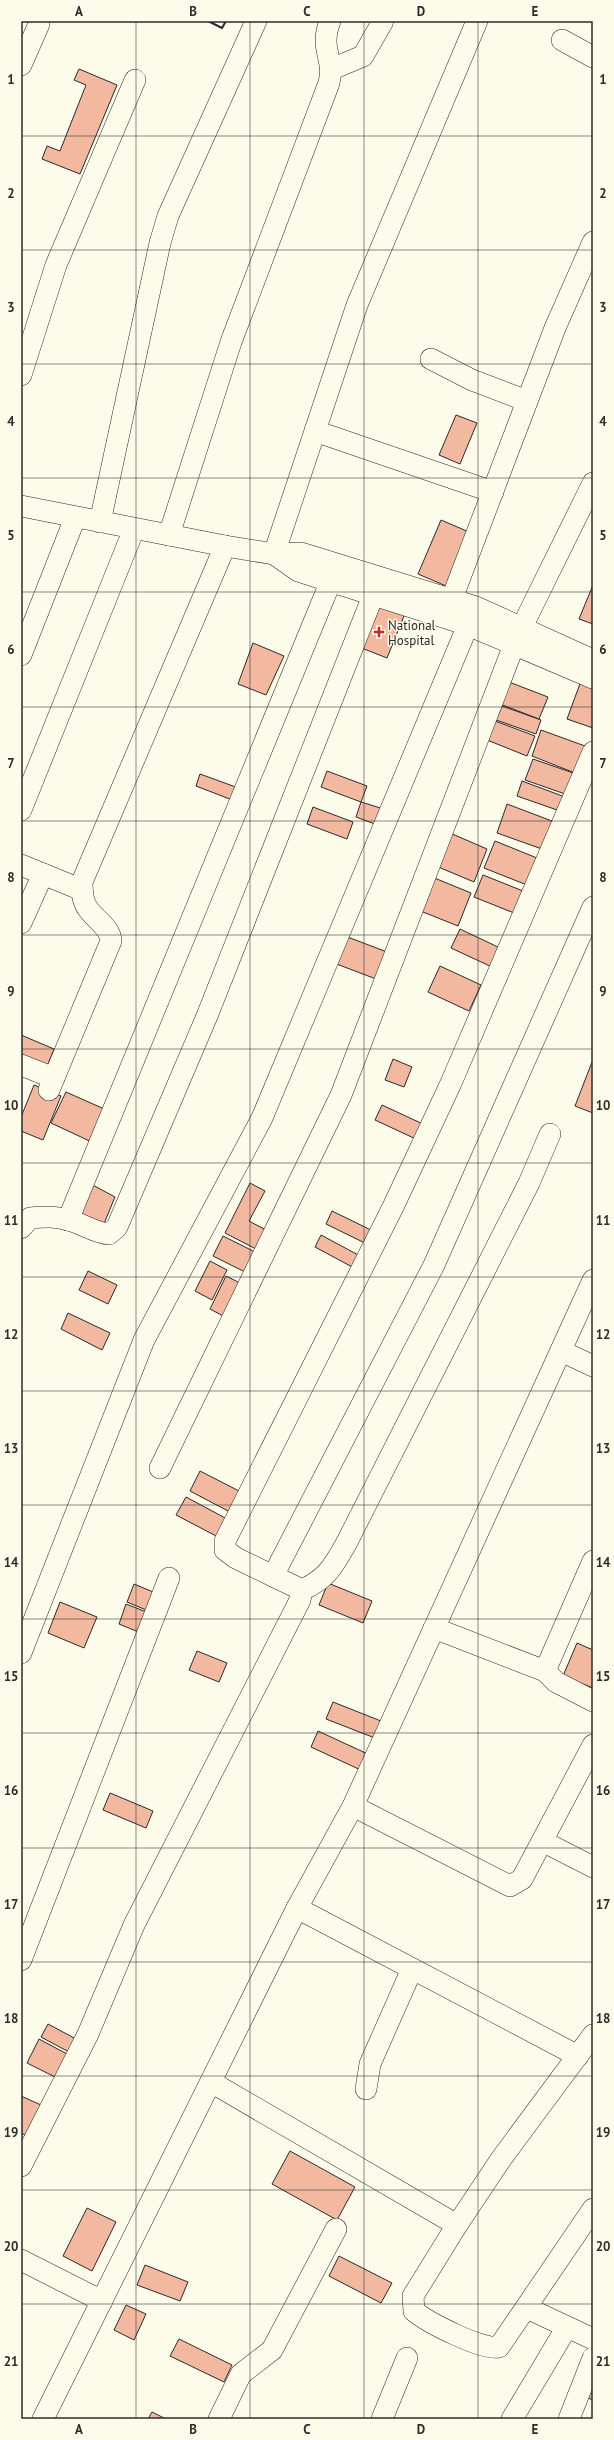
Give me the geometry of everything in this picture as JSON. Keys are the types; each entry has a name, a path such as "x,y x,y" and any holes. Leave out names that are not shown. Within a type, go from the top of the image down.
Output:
{"street":[{"path":"100,522 160,243 168,216 174,199 256,21"},
{"path":"169,536 231,342 332,70 324,47 326,32 330,21"},
{"path":"332,70 363,56 384,21"},
{"path":"274,554 357,305 477,21"},
{"path":"21,65 39,24"},
{"path":"562,40 593,57"},
{"path":"21,375 56,265 135,80"},
{"path":"451,601 555,328 593,242"},
{"path":"431,359 472,380 527,401"},
{"path":"315,431 493,492"},
{"path":"160,1468 341,1095 517,637 593,483"},
{"path":"21,506 169,536 274,554 298,571 334,574 377,586 476,607 517,637 593,678"},
{"path":"21,654 75,518"},
{"path":"21,810 134,529"},
{"path":"21,1064 51,1084 111,941 110,934 87,909 82,890 84,875 225,546"},
{"path":"68,1220 334,574"},
{"path":"377,586 468,625 517,637 593,660"},
{"path":"21,1228 30,1218 68,1220 100,1233 109,1234 117,1227 207,1016 377,586"},
{"path":"21,1653 144,1340 262,1118 468,625"},
{"path":"550,1134 530,1183 348,1542 333,1566 319,1583 302,1590 236,1558 225,1550 225,1541 393,1208 445,1097 593,752"},
{"path":"21,865 82,890"},
{"path":"21,923 43,874"},
{"path":"273,1576 434,1265 593,908"},
{"path":"43,2419 297,1908 353,1806 593,1280"},
{"path":"561,1351 593,1366"},
{"path":"544,1671 593,1561"},
{"path":"21,1960 169,1578"},
{"path":"21,2166 88,2034 134,1925 300,1600 302,1590"},
{"path":"434,1628 544,1671 556,1682 593,1701"},
{"path":"353,1806 510,1886 522,1879 544,1842 588,1766 593,1745"},
{"path":"544,1842 593,1867"},
{"path":"297,1908 578,2056"},
{"path":"366,2089 370,2064 412,1969"},
{"path":"593,2035 501,2160 457,2225 413,2296 414,2311 430,2322 494,2348 503,2345 593,2209"},
{"path":"211,2082 457,2225"},
{"path":"219,2419 240,2374 272,2350 336,2229"},
{"path":"21,2260 102,2301"},
{"path":"527,2308 593,2339"},
{"path":"512,2419 568,2327"},
{"path":"382,2419 407,2358"},
{"path":"569,2419 593,2358"}],"building":[{"path":"79,69 117,85 80,174 42,159 47,146 60,151 86,85 74,80"},
{"path":"456,415 477,423 460,464 439,455"},
{"path":"441,520 469,532 446,586 418,574"},
{"path":"593,585 593,624 579,619"},
{"path":"378,599 406,611 387,658 359,647"},
{"path":"253,643 284,656 266,695 238,684"},
{"path":"581,681 593,685 593,728 567,719"},
{"path":"509,682 548,697 539,719 500,704"},
{"path":"502,706 541,720 536,734 496,720"},
{"path":"495,721 535,736 527,756 487,740"},
{"path":"541,730 585,746 575,773 532,756"},
{"path":"533,759 576,774 568,795 525,780"},
{"path":"327,771 367,786 361,802 321,787"},
{"path":"200,774 244,790 240,803 196,786"},
{"path":"522,781 565,797 560,811 517,796"},
{"path":"361,802 387,810 380,826 356,817"},
{"path":"507,804 552,821 542,849 497,833"},
{"path":"313,807 353,822 347,839 307,824"},
{"path":"450,833 487,849 474,882 436,866"},
{"path":"495,841 537,858 527,885 484,868"},
{"path":"483,875 528,893 519,915 474,897"},
{"path":"432,877 471,893 458,926 418,910"},
{"path":"460,929 500,948 492,967 451,948"},
{"path":"345,936 387,952 376,979 334,963"},
{"path":"440,966 481,985 469,1011 428,992"},
{"path":"21,1035 54,1049 46,1069 21,1058"},
{"path":"393,1059 412,1067 404,1087 385,1080"},
{"path":"593,1062 593,1113 575,1106"},
{"path":"34,1085 61,1096 43,1140 21,1131 21,1117"},
{"path":"66,1092 111,1112 96,1144 51,1123"},
{"path":"382,1105 425,1125 418,1140 375,1120"},
{"path":"89,1183 115,1197 103,1226 76,1213"},
{"path":"250,1183 265,1191 249,1221 268,1231 258,1250 225,1233"},
{"path":"332,1211 375,1232 369,1245 326,1224"},
{"path":"321,1235 362,1257 356,1269 315,1247"},
{"path":"223,1236 259,1254 249,1274 213,1256"},
{"path":"210,1261 227,1270 212,1300 195,1291"},
{"path":"88,1271 117,1285 108,1304 79,1290"},
{"path":"226,1276 246,1286 229,1319 210,1309"},
{"path":"68,1313 110,1333 102,1350 61,1329"},
{"path":"200,1471 241,1492 230,1512 190,1491"},
{"path":"186,1497 229,1520 220,1538 176,1515"},
{"path":"328,1583 372,1601 363,1623 319,1605"},
{"path":"134,1584 158,1594 151,1612 127,1602"},
{"path":"60,1602 97,1617 84,1648 48,1633"},
{"path":"126,1604 149,1613 141,1633 119,1624"},
{"path":"577,1643 593,1650 593,1688 563,1676"},
{"path":"197,1651 227,1663 219,1682 189,1670"},
{"path":"333,1702 386,1723 380,1740 326,1719"},
{"path":"318,1731 372,1756 365,1772 311,1747"},
{"path":"110,1793 153,1811 146,1828 103,1810"},
{"path":"48,2024 76,2039 69,2052 41,2037"},
{"path":"39,2039 67,2054 55,2077 27,2063"},
{"path":"21,2096 41,2105 27,2136 21,2133"},
{"path":"290,2151 355,2187 337,2220 272,2184"},
{"path":"87,2208 116,2222 92,2271 63,2256"},
{"path":"339,2256 392,2283 381,2303 329,2276"},
{"path":"145,2265 188,2282 180,2301 137,2285"},
{"path":"126,2305 146,2314 134,2340 114,2330"},
{"path":"179,2339 232,2365 224,2382 170,2356"},
{"path":"593,2384 593,2400 588,2398"},
{"path":"152,2412 166,2419 148,2419"}],"wall":[{"path":"208,21 222,28 226,21"}],"place":[{"name":"National Hospital","path":"379,632"}]}
